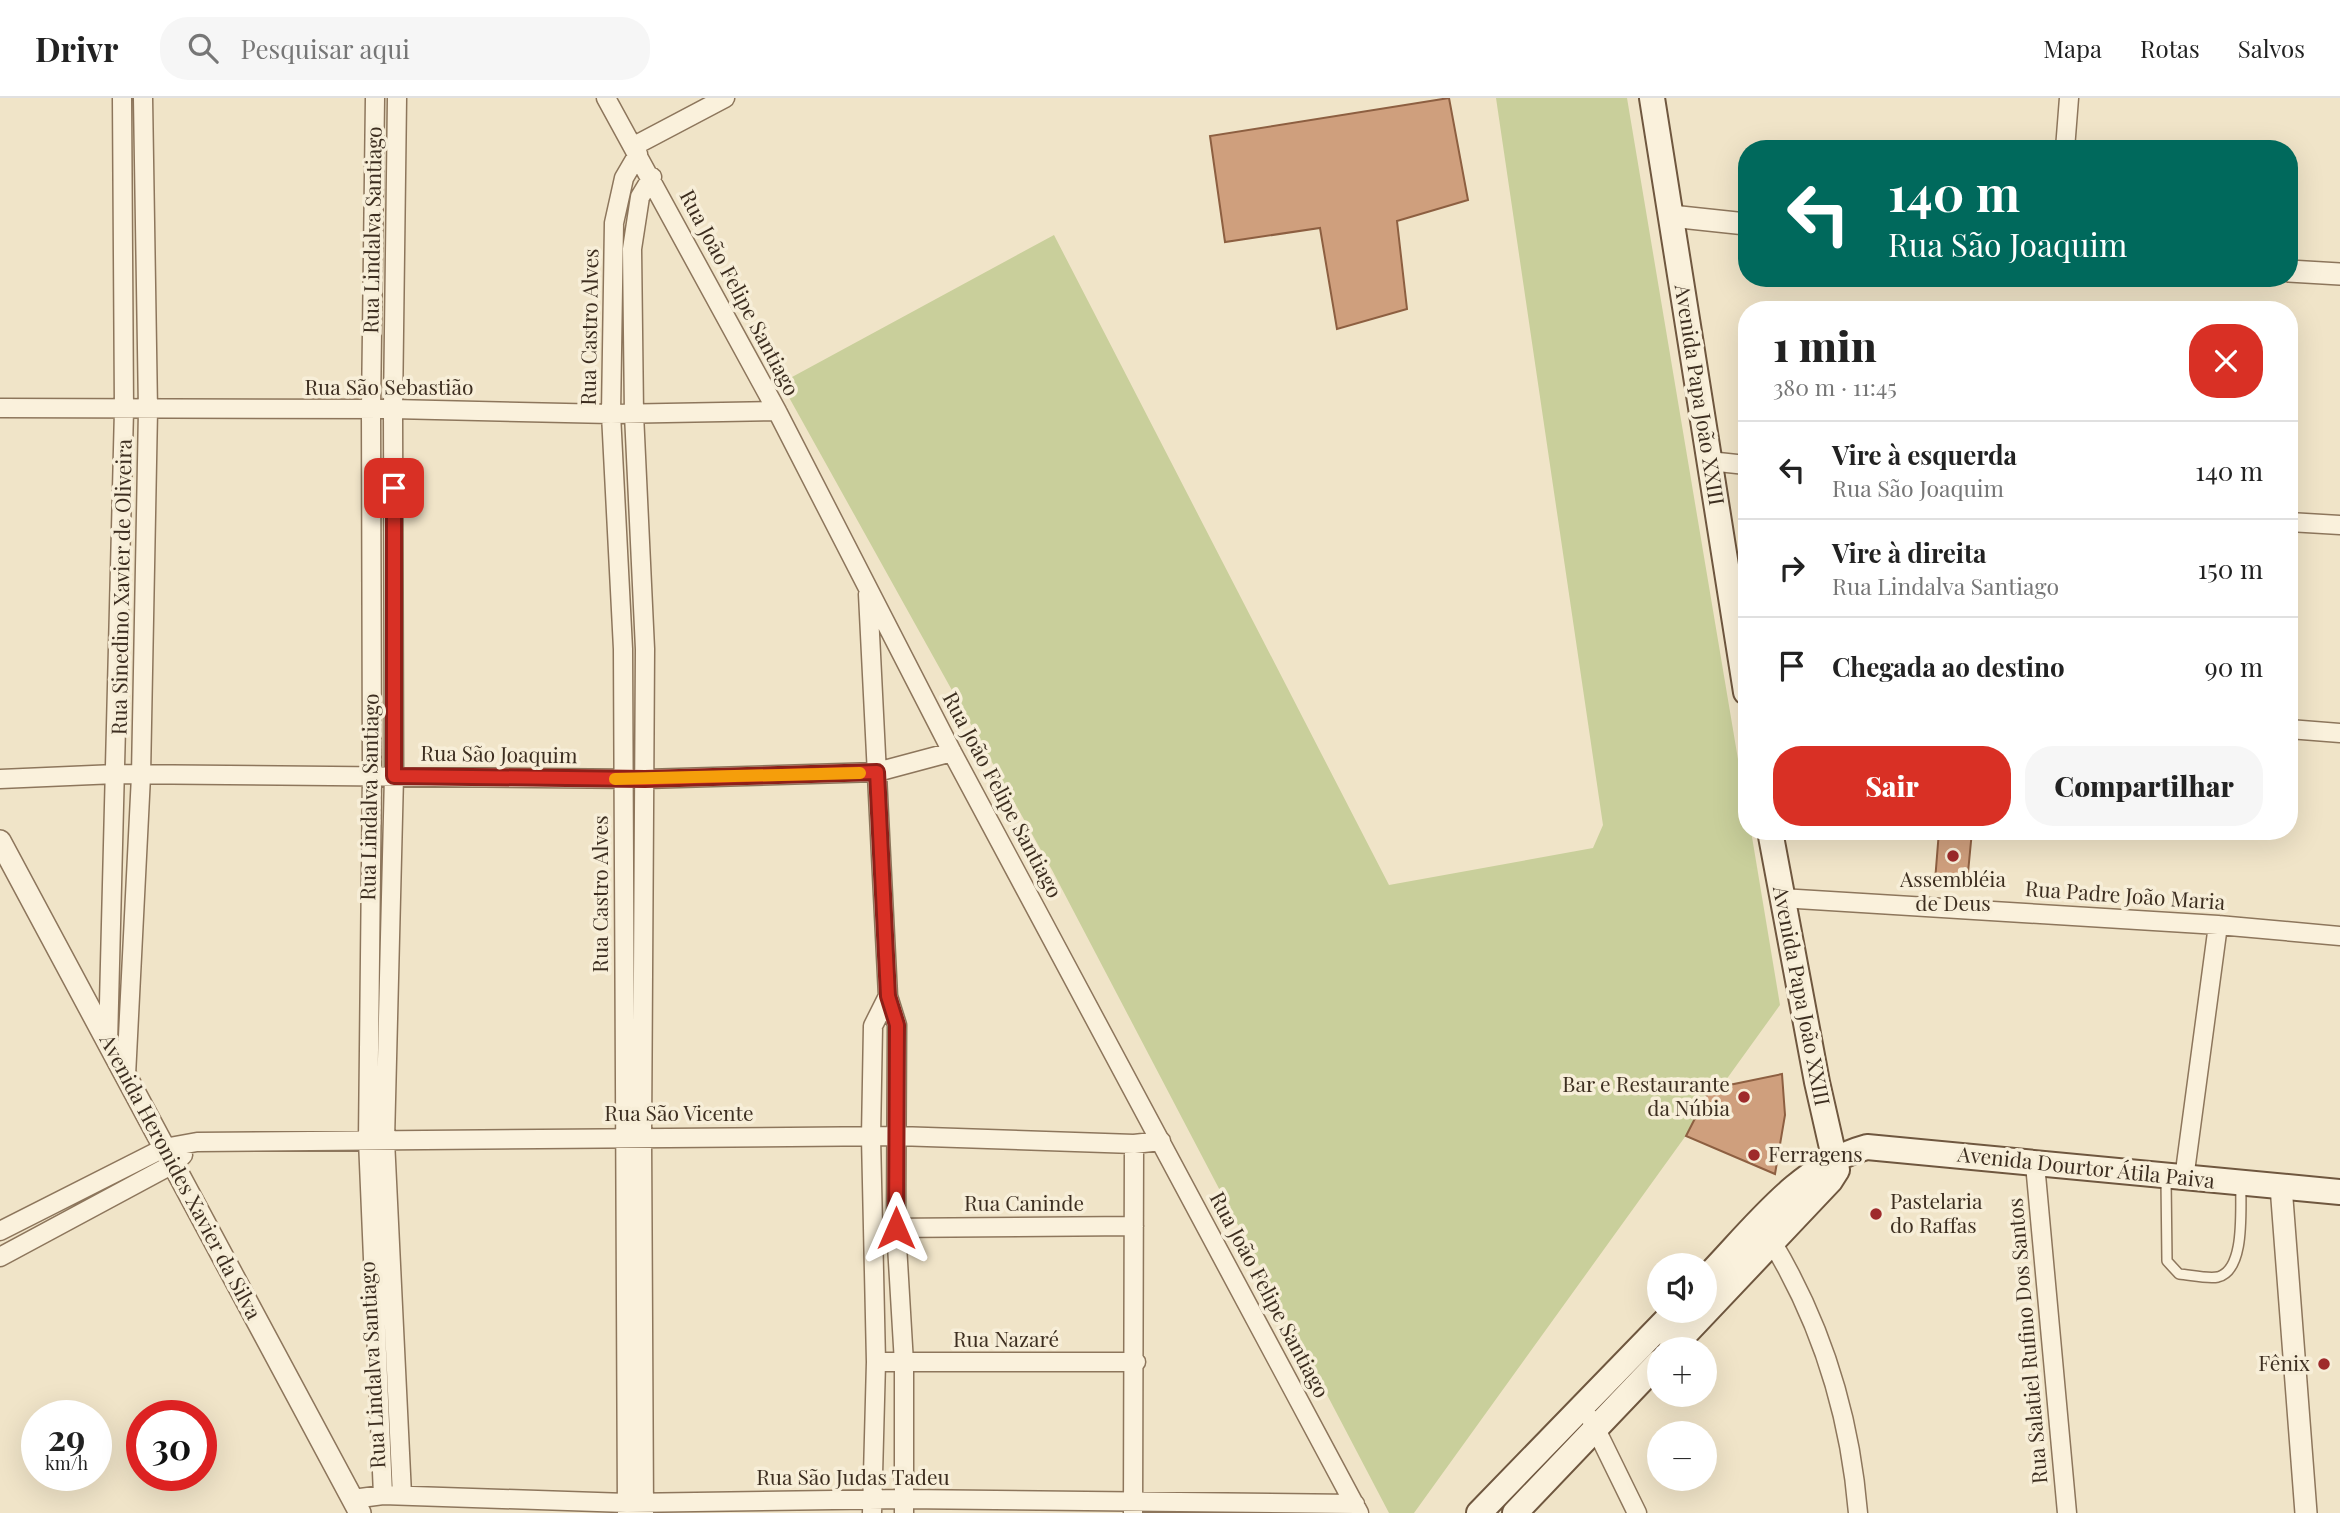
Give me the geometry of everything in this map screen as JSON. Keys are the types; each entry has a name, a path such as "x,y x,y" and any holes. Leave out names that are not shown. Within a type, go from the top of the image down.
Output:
{"main road":[{"name":"Avenida Papa João XXIII","path":"1652,98 1738,634"},
{"name":"Avenida Papa João XXIII","path":"1771,840 1834,1160"},
{"name":"Avenida Dourtor Átila Paiva","path":"1717,1267 1805,1177 1834,1160 1860,1150 1878,1147 2340,1192"},
{"path":"1682,1337 1834,1177 1837,1170 1834,1160"},
{"path":"1479,1513 1663,1323"},
{"path":"1515,1513 1647,1375"}],"street":[{"name":"Rua Sinedino Xavier de Oliveira","path":"108,1043 124,410 122,98"},
{"name":"Rua Sinedino Xavier de Oliveira","path":"126,1076 141,776 148,410 143,98"},
{"name":"Rua Lindalva Santiago","path":"375,98 370,410 372,776 383,1495"},
{"name":"Rua Lindalva Santiago","path":"397,98 393,409 394,776 377,1140 402,1495"},
{"name":"Rua João Felipe Santiago","path":"606,98 652,177 777,411 952,752 1357,1509"},
{"path":"636,150 725,98"},
{"path":"2066,140 2068,98"},
{"name":"Rua Castro Alves","path":"636,150 624,178 614,223 611,414 623,649 633,1137 636,1508"},
{"name":"Rua Castro Alves","path":"633,1137 645,779 645,649 634,414 633,230 640,197 652,177"},
{"path":"1671,216 1738,222"},
{"path":"2298,272 2340,274"},
{"name":"Rua São Sebastião","path":"0,408 393,409 611,414 777,411"},
{"path":"1709,461 1738,464"},
{"path":"2298,523 2340,525"},
{"path":"868,589 888,996 897,1025 896,1228 904,1363 904,1506"},
{"path":"623,649 645,649"},
{"path":"2298,730 2340,733"},
{"name":"Rua São Joaquim","path":"0,779 116,774 645,779 877,772 952,752"},
{"name":"Avenida Heronides Xavier da Silva","path":"0,841 356,1506"},
{"name":"Rua Padre João Maria","path":"1781,898 2218,925 2340,936"},
{"path":"2175,1178 2218,925"},
{"path":"872,1506 876,1362 871,1137 873,1026 888,996"},
{"name":"Rua São Vicente","path":"169,1156 197,1142 897,1136 1134,1144 1161,1141"},
{"path":"1133,1508 1136,1362 1134,1144"},
{"path":"0,1231 169,1156"},
{"path":"0,1257 169,1156"},
{"name":"Rua Salatiel Rufino Dos Santos","path":"2035,1164 2067,1513"},
{"path":"2281,1186 2306,1513"},
{"name":"Rua Caninde","path":"872,1228 1134,1226"},
{"path":"1772,1242 1795,1280 1832,1371 1848,1440 1858,1513"},
{"name":"Rua Nazaré","path":"876,1362 1136,1362"},
{"path":"1584,1405 1637,1513"},
{"name":"Rua São Judas Tadeu","path":"356,1506 383,1495 402,1495 636,1508 904,1506 1357,1509"}],"lane":[{"path":"2175,1178 2167,1261 2179,1274 2216,1277 2227,1273 2237,1257 2241,1183"}],"green space":[{"path":"1496,98 1627,98 1738,759 1738,840 1752,840 1780,1005 1414,1513 1389,1513 1052,870 781,383 1054,235 1389,885 1593,848 1603,825"}],"building":[{"path":"1449,98 1468,200 1397,221 1407,309 1337,329 1320,228 1225,242 1210,136"},
{"name":"Assembléia de Deus","path":"1938,840 1971,840 1967,883 1935,881"},
{"name":"Ferragens","path":"1782,1074 1785,1115 1775,1174 1686,1136 1710,1089"}],"slow traffic":[{"path":"615,779 860,773"}],"place":[{"name":"Assembléia de Deus","path":"1953,856"},
{"name":"Bar e Restaurante da Núbia","path":"1744,1097"},
{"name":"Ferragens","path":"1754,1155"},
{"name":"Pastelaria do Raffas","path":"1876,1214"},
{"name":"Fênix","path":"2324,1364"}],"route":[{"path":"394,488 394,776 645,779 877,772 888,996 897,1025 896,1228"}]}
